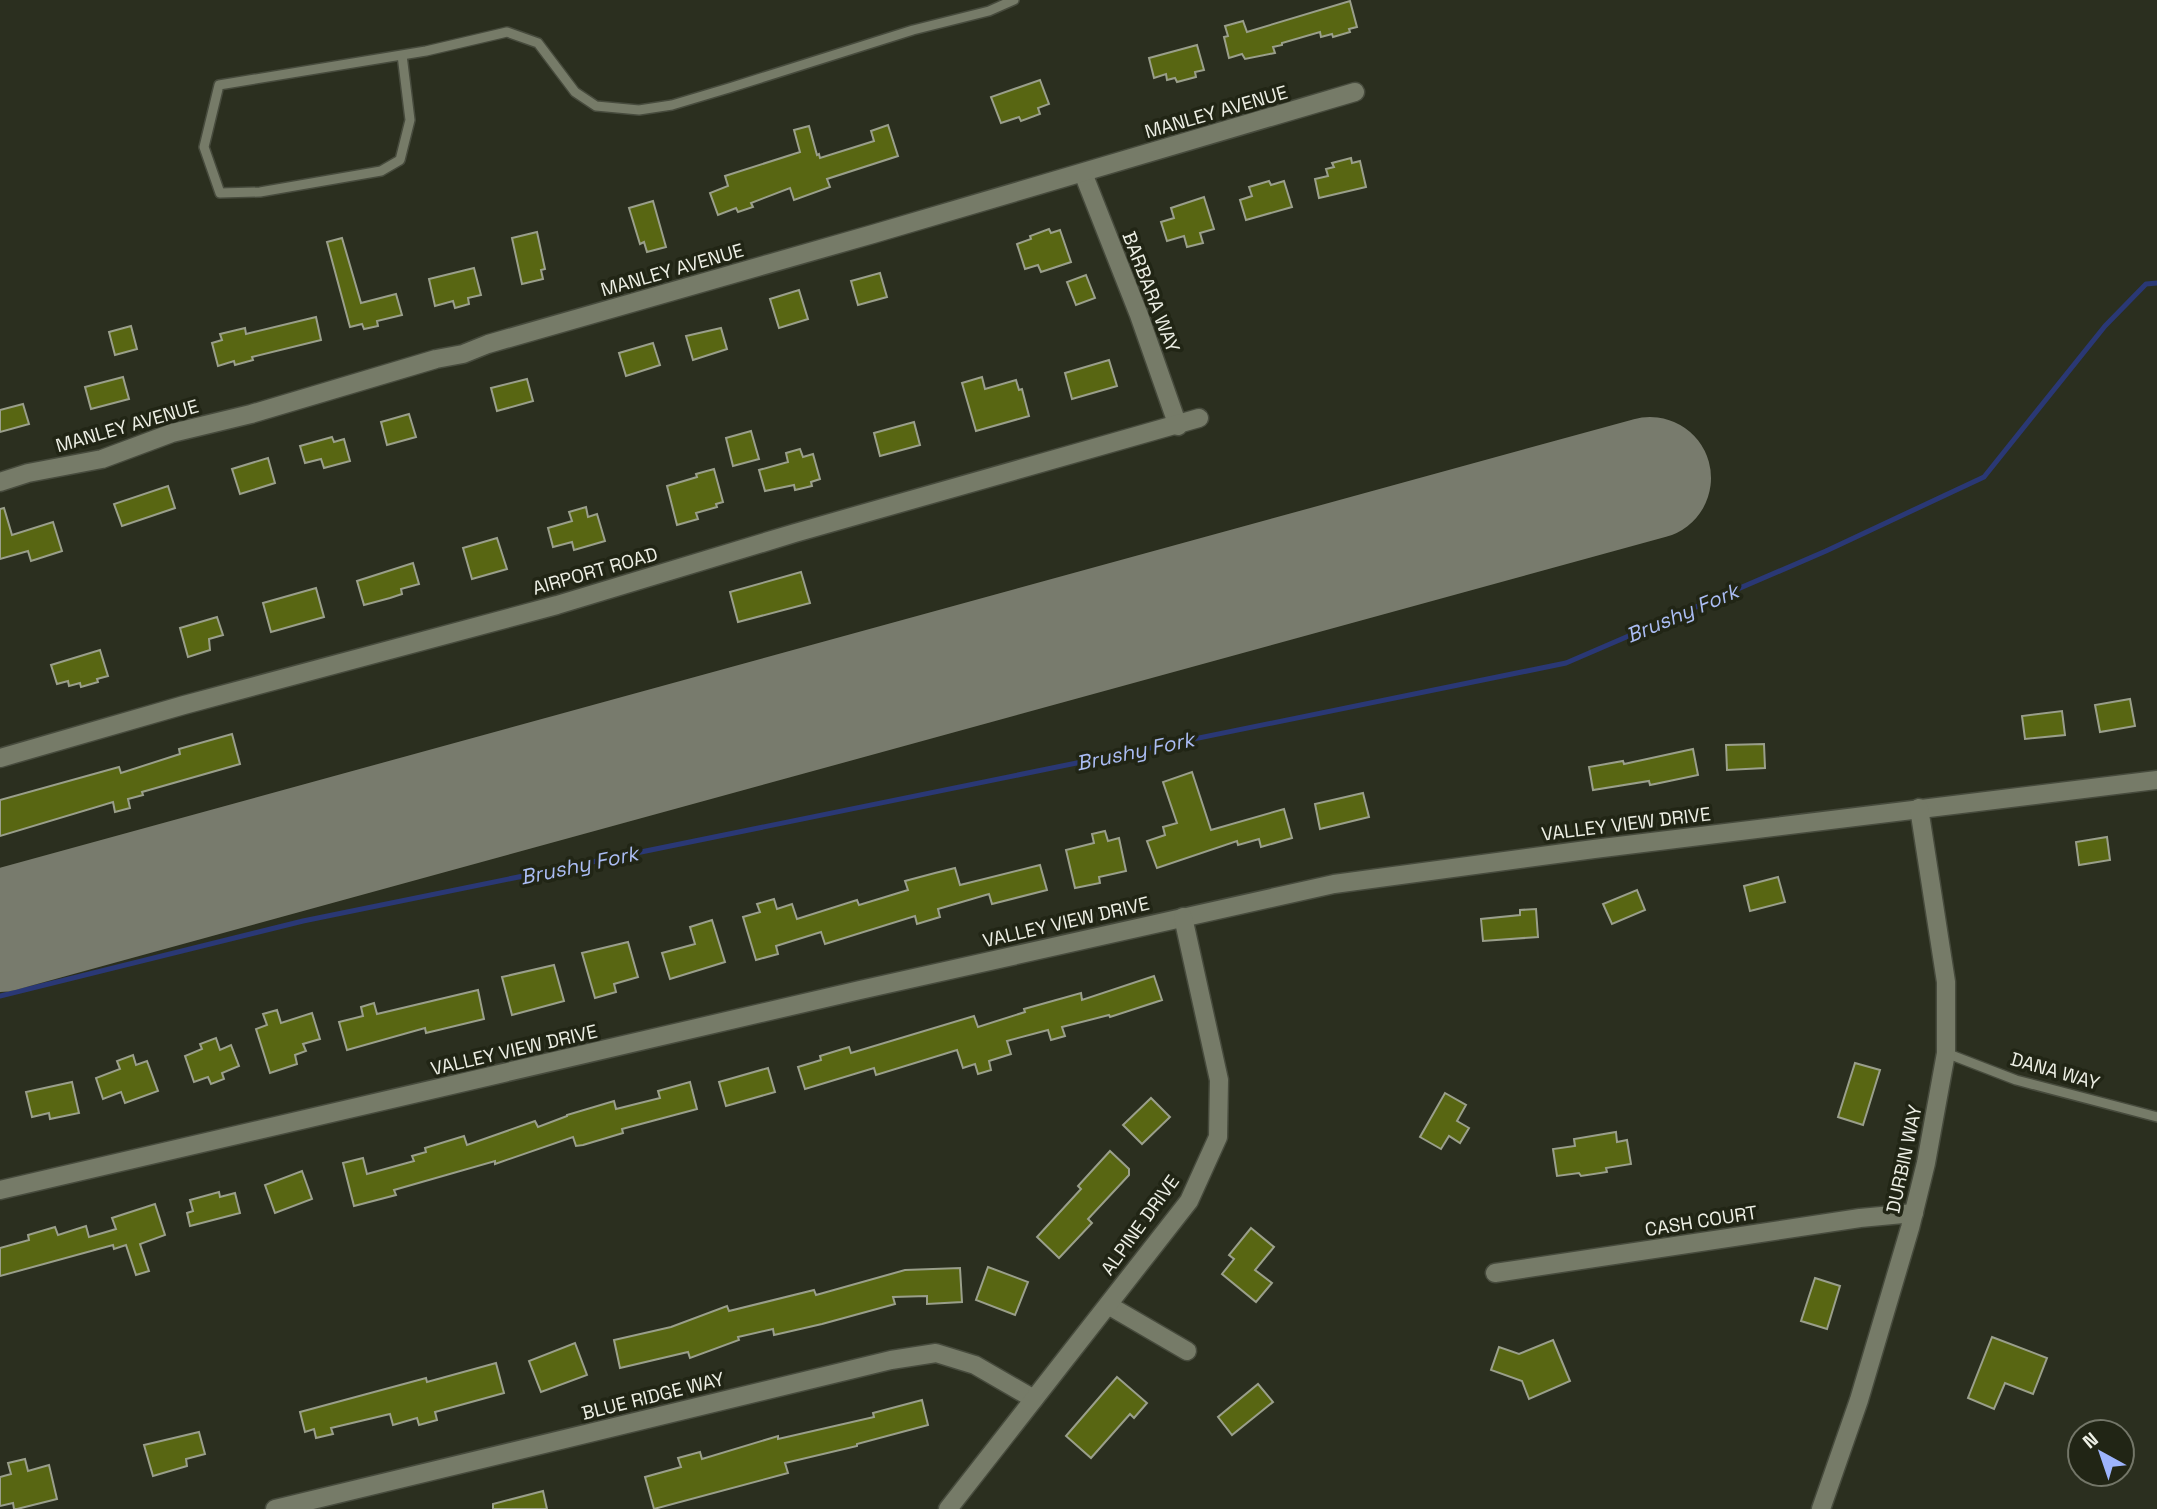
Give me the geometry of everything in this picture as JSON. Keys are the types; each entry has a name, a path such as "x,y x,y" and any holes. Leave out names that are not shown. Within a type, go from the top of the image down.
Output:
{"street":[{"name":"MANLEY AVENUE","path":"0,482 29,472 102,459 172,433 251,414 436,359 463,354 488,344 1355,92"},
{"name":"BARBARA WAY","path":"1083,173 1139,315 1178,426"},
{"name":"AIRPORT ROAD","path":"0,758 184,705 557,605 809,529 1199,418"},
{"name":"VALLEY VIEW DRIVE","path":"0,1190 1334,884 2157,780"},
{"name":"DURBIN WAY","path":"1821,1509 1859,1400 1914,1213 1946,1053 1946,982 1919,808"},
{"name":"ALPINE DRIVE","path":"948,1509 1189,1201 1219,1137 1219,1080 1183,917"},
{"name":"CASH COURT","path":"1495,1273 1860,1218 1914,1213"},
{"path":"1108,1305 1187,1351"},
{"name":"BLUE RIDGE WAY","path":"275,1509 891,1360 936,1353 975,1365 1034,1399"}],"lane":[{"path":"402,55 410,120 400,160 381,172 260,192 220,193 204,147 219,85 402,55 507,32 538,43 575,92 596,106 639,110 672,105 913,30 989,11 1014,0"},
{"name":"DANA WAY","path":"1946,1053 2016,1080 2157,1117"}],"building":[{"path":"1350,1 1357,27 1349,29 1350,32 1321,37 1320,32 1273,47 1275,53 1245,59 1242,54 1229,58 1224,37 1228,36 1225,26 1243,21 1247,32"},
{"path":"1197,45 1204,70 1195,72 1196,77 1177,82 1175,78 1167,80 1166,74 1154,78 1149,58"},
{"path":"1040,80 1049,104 1038,108 1040,114 1021,121 1019,117 1001,123 991,97"},
{"path":"888,125 898,156 827,179 830,187 794,200 790,188 751,203 753,207 738,212 736,208 718,215 710,193 728,186 725,176 800,152 794,130 809,126 820,158 874,141 871,131"},
{"path":"1351,158 1352,163 1360,161 1366,187 1319,198 1315,179 1328,176 1326,169 1334,167 1332,163"},
{"path":"1269,181 1271,185 1284,181 1292,207 1246,220 1240,200 1252,196 1249,187"},
{"path":"1204,197 1214,229 1200,233 1203,243 1187,247 1184,236 1167,241 1161,222 1174,218 1171,208"},
{"path":"653,201 666,247 647,252 644,242 640,244 629,208"},
{"path":"1049,229 1051,233 1060,230 1071,262 1041,272 1038,265 1025,269 1017,244"},
{"path":"537,232 545,269 541,270 543,279 522,284 512,238"},
{"path":"342,238 361,303 396,294 402,315 377,321 378,326 364,329 362,324 350,327 327,242"},
{"path":"474,268 481,295 468,298 469,304 455,308 453,301 435,306 429,279"},
{"path":"880,273 887,297 858,305 851,281"},
{"path":"1086,275 1095,298 1076,305 1067,282"},
{"path":"799,290 808,319 779,328 770,299"},
{"path":"316,317 321,340 252,357 253,360 235,365 234,361 218,366 212,343 222,340 220,334 245,328 246,334"},
{"path":"131,326 137,349 115,355 109,332"},
{"path":"721,328 727,349 693,360 686,336"},
{"path":"653,343 660,365 626,376 619,353"},
{"path":"1109,360 1117,386 1072,399 1065,373"},
{"path":"123,377 129,399 91,409 85,387"},
{"path":"982,377 985,389 1016,380 1019,390 1022,389 1029,416 976,431 962,383"},
{"path":"527,379 533,401 497,411 491,388"},
{"path":"23,404 29,424 0,432 0,410"},
{"path":"409,414 416,437 387,445 381,422"},
{"path":"914,422 920,445 880,456 874,433"},
{"path":"751,431 759,459 733,466 726,438"},
{"path":"332,437 334,442 344,439 350,461 324,468 321,459 305,463 300,446"},
{"path":"800,449 803,457 813,454 820,479 811,482 812,486 795,490 794,485 765,491 759,470 788,462 786,453"},
{"path":"268,458 275,483 240,494 232,469"},
{"path":"714,469 723,502 716,504 717,507 696,513 698,519 677,525 667,486"},
{"path":"168,486 175,508 122,526 114,504"},
{"path":"586,507 588,517 597,514 605,541 574,550 572,542 553,547 548,528 572,521 569,512"},
{"path":"4,508 12,535 53,522 62,551 31,561 28,551 0,559 0,509"},
{"path":"497,538 507,569 472,579 463,548"},
{"path":"413,563 419,584 401,589 402,594 364,605 357,581"},
{"path":"801,572 810,603 738,622 730,592"},
{"path":"316,588 324,617 271,632 263,603"},
{"path":"217,617 223,635 209,639 210,650 188,657 180,628"},
{"path":"100,650 108,676 81,687 80,683 69,686 68,681 57,684 51,665"},
{"path":"2130,699 2135,726 2100,732 2095,705"},
{"path":"2062,711 2065,735 2025,739 2022,716"},
{"path":"232,734 240,764 142,792 143,795 128,799 130,808 115,812 113,802 0,836 0,800 119,767 121,773 180,754 179,749"},
{"path":"1764,744 1765,768 1727,770 1726,745"},
{"path":"1693,749 1698,775 1650,785 1649,781 1593,790 1589,767 1623,761 1624,764"},
{"path":"1192,772 1211,830 1284,809 1292,838 1261,847 1259,839 1238,845 1237,841 1157,868 1147,841 1165,835 1163,827 1177,823 1163,782"},
{"path":"1363,793 1369,817 1320,829 1315,804"},
{"path":"1105,831 1108,841 1119,838 1126,871 1099,877 1100,883 1075,888 1066,850 1094,843 1092,834"},
{"path":"2107,837 2110,860 2079,865 2076,842"},
{"path":"1040,865 1047,890 992,904 989,894 938,909 940,917 917,924 915,916 825,944 821,932 776,946 778,954 756,960 743,917 760,912 757,904 774,899 777,909 792,904 797,919 857,900 859,905 908,890 905,881 955,868 960,885"},
{"path":"1778,877 1785,902 1750,911 1744,886"},
{"path":"1637,890 1645,910 1612,924 1603,904"},
{"path":"1536,909 1538,937 1483,941 1481,919 1520,915 1520,910"},
{"path":"712,920 725,962 670,979 662,953 695,944 690,927"},
{"path":"628,942 638,977 614,984 616,992 595,998 582,953"},
{"path":"554,965 564,1001 512,1015 502,977"},
{"path":"1154,976 1162,1000 1110,1017 1109,1015 1062,1027 1065,1036 1051,1040 1048,1030 1007,1041 1011,1054 989,1061 991,1070 978,1074 975,1064 963,1068 957,1050 876,1075 874,1068 805,1089 798,1067 821,1060 820,1056 849,1047 851,1053 974,1016 978,1027 1025,1012 1024,1009 1081,993 1082,1000"},
{"path":"478,990 484,1019 426,1033 425,1028 347,1050 339,1022 363,1016 361,1007 374,1003 377,1014"},
{"path":"277,1010 281,1023 312,1013 320,1039 303,1044 306,1051 295,1055 297,1064 270,1073 256,1029 267,1025 263,1014"},
{"path":"216,1038 220,1050 231,1045 239,1066 222,1073 224,1079 211,1084 208,1077 194,1082 185,1056 202,1049 200,1044"},
{"path":"133,1055 136,1065 147,1061 158,1091 125,1103 121,1092 103,1099 96,1078 120,1069 117,1061"},
{"path":"1855,1063 1880,1070 1863,1125 1838,1117"},
{"path":"768,1068 775,1092 726,1106 719,1082"},
{"path":"72,1082 79,1113 50,1119 49,1113 32,1117 26,1092"},
{"path":"690,1082 697,1109 622,1129 623,1133 583,1145 576,1146 573,1137 495,1164 495,1161 394,1190 396,1195 354,1206 343,1163 363,1158 367,1174 414,1161 412,1156 426,1152 425,1148 464,1136 467,1145 535,1121 538,1127 614,1101 616,1109 660,1098 658,1091"},
{"path":"1445,1093 1466,1105 1457,1121 1469,1128 1460,1143 1449,1136 1441,1149 1420,1137"},
{"path":"1151,1098 1170,1117 1142,1144 1123,1125"},
{"path":"1616,1132 1617,1142 1627,1140 1631,1164 1606,1168 1607,1172 1557,1176 1553,1149 1575,1146 1574,1139"},
{"path":"1110,1151 1129,1169 1129,1175 1088,1219 1092,1223 1059,1258 1037,1237 1081,1189 1078,1186"},
{"path":"302,1171 312,1199 275,1213 265,1185"},
{"path":"219,1192 220,1197 235,1193 240,1213 190,1226 187,1213 193,1211 190,1200"},
{"path":"155,1204 165,1235 140,1244 149,1271 136,1275 126,1245 114,1249 113,1245 0,1276 0,1248 29,1240 28,1235 55,1227 58,1235 86,1226 89,1237 116,1229 112,1218"},
{"path":"1251,1228 1274,1247 1255,1270 1272,1283 1256,1302 1222,1274 1234,1259 1229,1255"},
{"path":"988,1267 1028,1282 1015,1315 976,1300"},
{"path":"960,1268 962,1302 927,1304 927,1296 893,1297 895,1304 822,1324 774,1335 773,1329 738,1337 739,1340 690,1358 688,1352 620,1368 614,1340 671,1327 727,1306 729,1311 814,1290 816,1295 905,1270"},
{"path":"1815,1278 1840,1286 1827,1329 1801,1321"},
{"path":"1992,1337 2047,1358 2033,1394 2005,1383 1994,1409 1968,1398"},
{"path":"1553,1340 1570,1381 1529,1399 1522,1381 1491,1370 1499,1347 1519,1354"},
{"path":"575,1343 587,1375 541,1392 529,1361"},
{"path":"496,1363 504,1393 435,1412 437,1420 419,1425 417,1418 393,1425 390,1414 331,1428 333,1434 316,1438 314,1429 305,1432 300,1412 426,1378 427,1382"},
{"path":"1117,1377 1147,1403 1134,1418 1130,1414 1091,1458 1066,1436"},
{"path":"1258,1384 1273,1402 1232,1435 1218,1417"},
{"path":"922,1400 928,1425 785,1463 788,1473 654,1509 645,1477 681,1467 678,1458 700,1452 702,1459 778,1436 778,1439 874,1417 873,1413"},
{"path":"199,1432 205,1454 186,1459 187,1466 153,1476 144,1445"},
{"path":"25,1459 28,1471 49,1465 57,1499 17,1509 14,1509 13,1503 0,1506 0,1477 11,1474 8,1463"},
{"path":"543,1491 547,1509 493,1509 493,1504"}],"waterway":[{"name":"Brushy Fork","path":"0,996 303,921 1566,663 1826,551 1984,477 2105,326 2146,284 2157,283"}],"runway":[{"path":"0,931 1650,478"}]}
